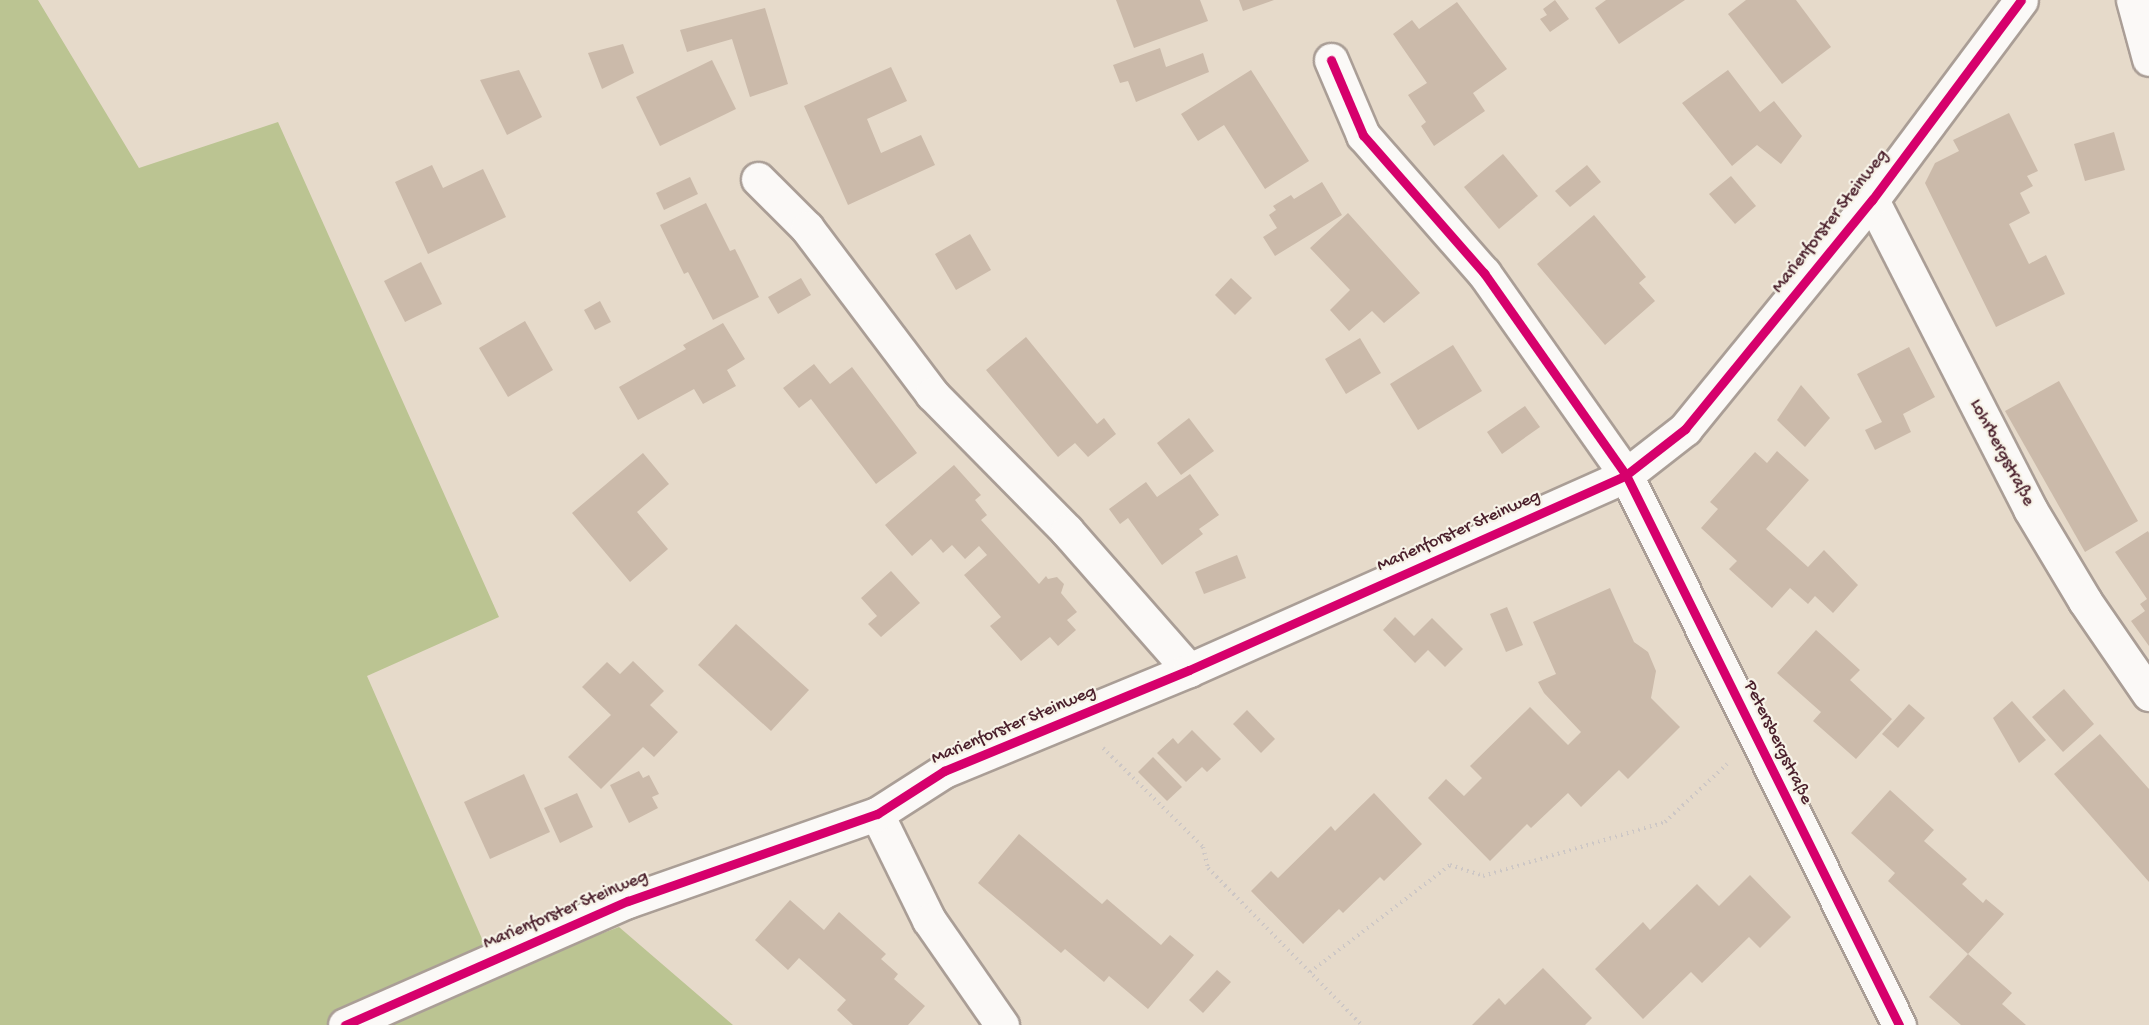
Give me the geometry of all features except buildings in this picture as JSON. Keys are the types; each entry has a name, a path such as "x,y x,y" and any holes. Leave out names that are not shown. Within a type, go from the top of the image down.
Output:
{"street":[{"name":"Marienforster Steinweg","path":"345,1025 628,901 876,814 944,771 1189,670 1626,475 1685,429 1872,200 2021,0"},
{"path":"2133,0 2149,59"},
{"path":"1331,60 1363,135 1484,273 1626,475"},
{"path":"758,179 807,228 932,394 1067,531 1189,670"},
{"name":"Lohrbergstraße","path":"1872,200 2030,508 2085,601 2149,694"},
{"name":"Petersbergstraße","path":"1626,475 1899,1025"},
{"path":"876,814 929,920 1002,1025"}],"path":[{"path":"1073,718 1203,847 1208,868 1362,1025"},
{"path":"1310,972 1450,865 1484,876 1665,822 1756,737"}],"green space":[{"path":"0,0 38,0 139,168 278,122 499,617 367,676 497,973 619,927 733,1025 0,1025"}],"cycle path":[{"path":"345,1025 628,901 877,814 944,771 1189,670 1626,475 1685,429 1872,200 2021,0"},
{"path":"1331,60 1363,135 1484,273 1626,475 1899,1025"}]}
